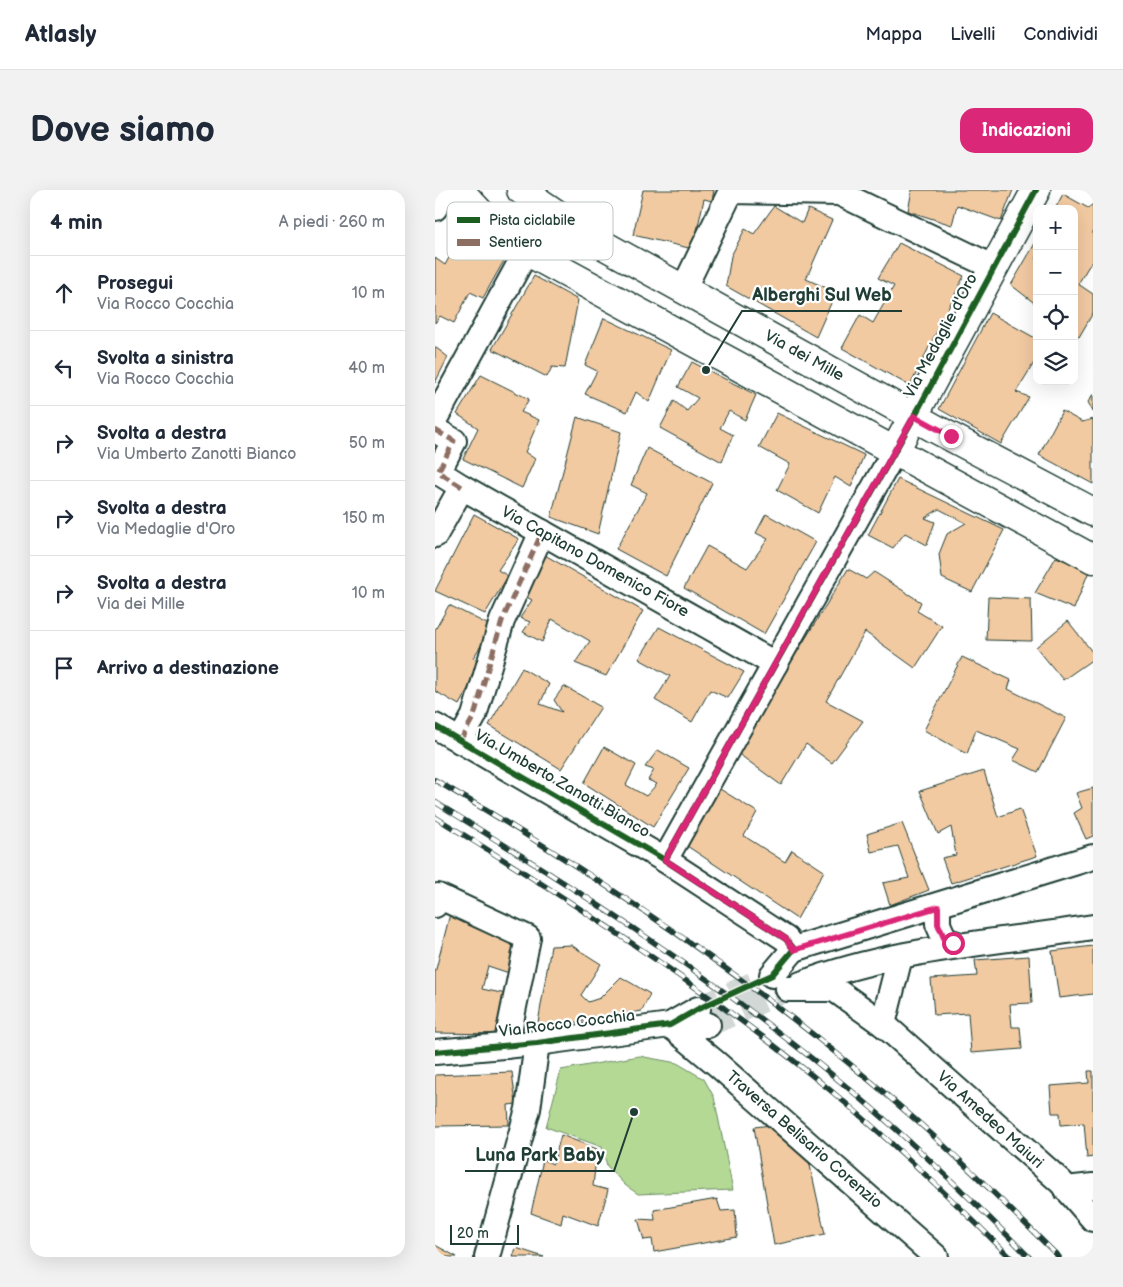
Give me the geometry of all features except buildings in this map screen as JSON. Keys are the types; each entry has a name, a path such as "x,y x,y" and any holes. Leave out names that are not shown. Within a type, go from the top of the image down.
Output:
{"street":[{"path":"435,208 444,190"},
{"path":"459,190 470,202"},
{"name":"Via dei Mille","path":"521,190 539,202"},
{"name":"Via Medaglie d'Oro","path":"665,860 914,416 993,266 1036,190"},
{"path":"683,290 731,191 839,193 993,266"},
{"name":"Via dei Mille","path":"613,251 1093,512"},
{"path":"435,418 522,260"},
{"path":"545,260 743,370 1093,559"},
{"name":"Via Capitano Domenico Fiore","path":"435,430 454,441 438,472 775,664"},
{"path":"435,535 462,487"},
{"path":"460,741 474,716 502,621 542,532"},
{"name":"Via Umberto Zanotti Bianco","path":"435,726 665,860 786,939 794,950"},
{"path":"780,982 794,950 938,907 1093,857"},
{"path":"435,905 438,896 528,938 506,1046"},
{"path":"938,907 938,924 945,940 961,945"},
{"path":"780,982 961,945 1093,927"},
{"path":"883,1024 900,957"},
{"name":"Via Amedeo Maiuri","path":"780,982 834,989 883,1024 1066,1189 1093,1219"},
{"name":"Via Rocco Cocchia","path":"435,1052 537,1044 670,1025 703,1017"},
{"name":"Traversa Belisario Corenzio","path":"670,1025 717,1064 936,1257"},
{"path":"487,1257 528,1109 537,1044"},
{"path":"1066,1189 1093,1186"}],"green space":[{"path":"639,1056 677,1063 704,1079 714,1097 733,1190 638,1194 625,1185 607,1166 602,1147 546,1127 561,1070"}],"tunnel":[{"path":"698,1009 772,975"},
{"path":"708,1025 788,989"}],"railway":[{"path":"435,780 498,817 621,895 681,936 798,1022 929,1132 1059,1257"},
{"path":"435,802 597,904 702,976 804,1052 899,1132 1029,1257"},
{"path":"435,817 587,913 686,981 783,1052 899,1150 1010,1257"}],"marked path":[{"path":"435,430 454,441 438,472 462,487"},
{"path":"460,741 474,716 502,621 542,532"}],"cycle path":[{"path":"665,860 914,417 1036,190"},
{"path":"435,726 665,860 786,939 794,949 772,975 698,1009 670,1025 537,1043 435,1052"}],"place":[{"name":"Alberghi Sul Web","path":"706,370"},
{"name":"Luna Park Baby","path":"634,1112"}],"route":[{"path":"951,436 914,416 665,860 786,939 794,950 938,907 938,924 945,940 953,943"}]}
